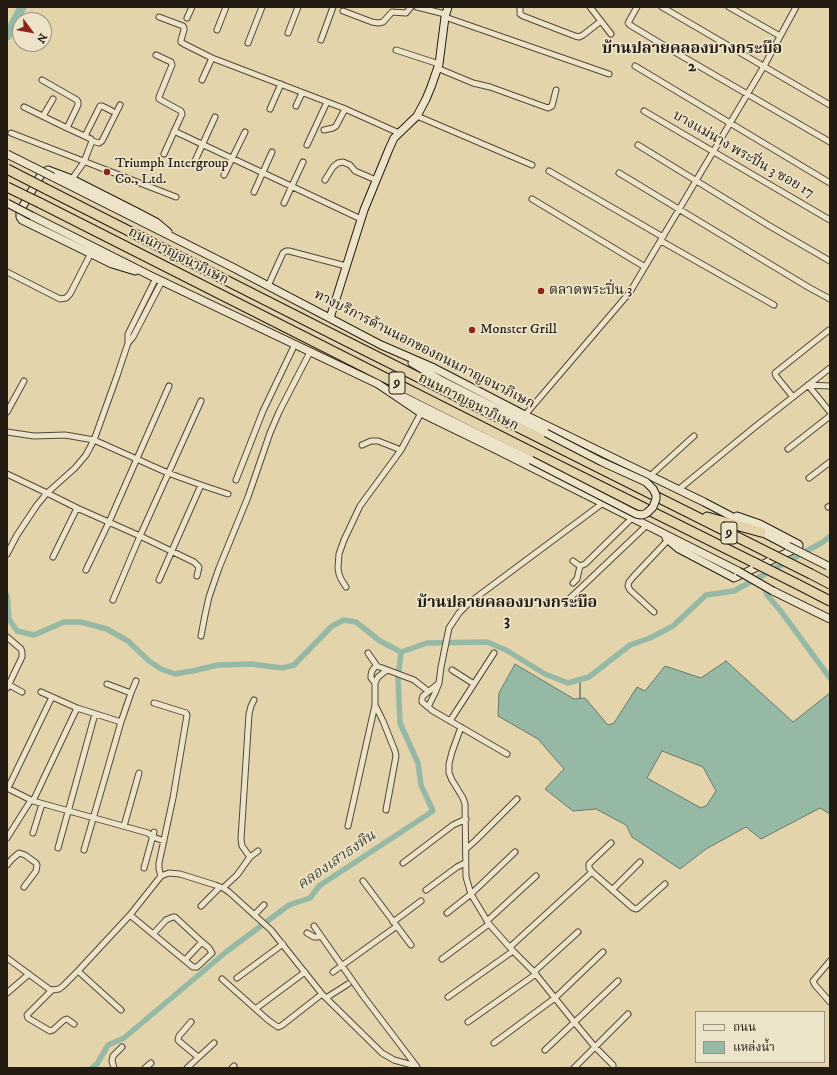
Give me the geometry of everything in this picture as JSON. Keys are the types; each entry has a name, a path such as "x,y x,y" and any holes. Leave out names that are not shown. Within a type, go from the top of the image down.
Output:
{"highway":[{"name":"ถนนกาญจนาภิเษก","path":"7,169 830,584"},
{"name":"ถนนกาญจนาภิเษก","path":"7,186 830,601"},
{"path":"686,511 762,532"}],"main road":[{"path":"330,318 361,219 390,145 399,133 416,116 426,99 438,66 446,13"},
{"name":"ทางบริการด้านนอกของถนนกาญจนาภิเษก","path":"7,154 381,344 434,368 723,512 829,567"},
{"path":"156,278 119,266 22,220 20,217 20,211 44,170 51,170 72,179 140,213 156,222 182,243"},
{"path":"7,203 156,278 378,384 636,514 645,514 653,507 656,495 654,489 646,482 602,462 439,379 381,344"},
{"path":"378,384 421,413 657,530 830,619"},
{"path":"657,530 679,549 734,578 798,547 799,545 760,524 723,512"}],"street":[{"path":"187,18 192,7"},
{"path":"217,30 226,7"},
{"path":"248,42 262,7"},
{"path":"288,32 298,7"},
{"path":"321,40 333,7"},
{"path":"343,11 378,23 383,22 392,12 406,14 411,7"},
{"path":"417,7 446,13 609,74"},
{"path":"520,7 520,14 523,16 579,37 601,21"},
{"path":"590,7 610,34"},
{"path":"637,7 628,23 630,25 673,52 830,142"},
{"path":"662,7 830,105"},
{"path":"729,7 780,36"},
{"path":"526,415 627,296 764,66 795,7"},
{"path":"159,17 183,26 184,28 181,42 212,58 345,109 399,133"},
{"path":"396,50 438,66 474,83 490,87 548,108 552,106 556,90"},
{"path":"156,55 165,58 172,64 159,99 181,111 182,114 164,154"},
{"path":"202,80 212,58"},
{"path":"635,66 830,183"},
{"path":"42,80 77,100 78,102 67,128"},
{"path":"270,109 281,84"},
{"path":"296,106 302,93"},
{"path":"43,116 53,99"},
{"path":"307,145 327,102"},
{"path":"24,107 85,136 92,141 99,143 102,141 120,105"},
{"path":"85,136 100,106 112,111"},
{"path":"324,130 336,126 345,109"},
{"name":"บางแม่นาง พระปิ่น 3 ซอย 17","path":"644,111 830,220"},
{"path":"416,116 532,165"},
{"path":"194,163 215,117"},
{"path":"174,131 361,219"},
{"path":"224,175 245,132"},
{"path":"11,133 176,197"},
{"path":"72,179 84,162 92,141"},
{"path":"638,144 768,225 830,261"},
{"path":"254,192 272,152"},
{"path":"284,203 303,162"},
{"path":"325,180 333,167 338,163 343,162 355,171 376,180"},
{"path":"549,171 774,305"},
{"path":"619,174 830,299"},
{"path":"532,199 645,267"},
{"path":"268,286 283,253 286,251 346,266"},
{"path":"7,272 60,298 66,298 70,294 91,253"},
{"path":"7,554 17,535 37,505 47,493 75,468 86,455 94,440 128,343 133,337 156,278"},
{"path":"793,397 775,373 829,330"},
{"path":"236,480 261,415 296,344"},
{"path":"201,636 204,615 209,597 219,568 248,497 270,433 310,352"},
{"path":"678,490 830,368"},
{"path":"7,412 24,381"},
{"path":"808,385 830,386"},
{"path":"808,385 830,412"},
{"path":"86,570 109,522 169,386"},
{"path":"113,600 201,401"},
{"path":"346,586 341,580 338,568 339,554 344,540 360,506 401,450 421,413"},
{"path":"788,449 830,416"},
{"path":"7,432 34,436 65,435 94,440 168,473 228,494"},
{"path":"650,476 694,436"},
{"path":"362,445 371,441 378,441 401,450"},
{"path":"809,478 830,462"},
{"path":"8,476 140,536 198,565 199,568 197,576"},
{"path":"159,580 201,485"},
{"path":"428,707 438,683 449,628 459,613 470,602 603,503"},
{"path":"53,556 77,508"},
{"path":"580,566 585,564 632,518"},
{"path":"567,601 647,525"},
{"path":"654,612 630,590 628,586 629,582 634,576 668,540"},
{"path":"573,561 580,566"},
{"path":"573,583 577,579 580,566"},
{"path":"7,637 21,649 22,652 22,657 8,687 22,692"},
{"path":"368,653 378,666 414,680 428,691"},
{"path":"450,721 494,653"},
{"path":"375,683 371,675 374,668 378,666"},
{"path":"348,826 375,705 375,683 381,673 387,670"},
{"path":"452,670 474,684"},
{"path":"84,850 121,722 136,681"},
{"path":"438,683 423,696 422,702 450,721 507,754"},
{"path":"107,684 131,693"},
{"path":"41,692 77,708 121,722"},
{"path":"52,697 8,788 42,804 148,833 164,841"},
{"path":"250,857 242,846 241,839 249,714 254,700"},
{"path":"154,703 186,713 187,715 159,869 161,876"},
{"path":"375,705 393,745 396,756 386,810"},
{"path":"7,838 32,800 77,708"},
{"path":"58,848 95,714"},
{"path":"461,727 452,752 449,764 449,773 465,804 465,863 466,877 471,894 488,922 511,949 535,973 595,1047 613,1065 613,1068"},
{"path":"124,826 139,773"},
{"path":"466,849 517,799"},
{"path":"33,833 42,804"},
{"path":"403,863 453,825 466,819"},
{"path":"154,835 165,835"},
{"path":"144,868 154,835"},
{"path":"611,843 589,864 589,868 612,890 636,909 664,884"},
{"path":"201,906 237,875 250,857 258,851"},
{"path":"7,864 19,852 25,854 36,863 36,871 24,887"},
{"path":"447,913 471,894 515,852"},
{"path":"612,890 640,862"},
{"path":"426,890 451,871 465,863"},
{"path":"448,997 511,949 592,872"},
{"path":"74,1024 67,1019 50,1031 28,1018 27,1015 52,990 59,989 78,971 130,915 161,876 169,873 180,874 222,888 271,930 324,996 382,1053 394,1060 417,1067"},
{"path":"442,959 488,922 536,876"},
{"path":"363,881 411,945"},
{"path":"333,972 395,924 421,901"},
{"path":"254,915 264,905"},
{"path":"130,915 193,967 197,967 212,953 209,948 178,919 173,917 166,920 154,934"},
{"path":"314,926 417,1067"},
{"path":"468,1022 535,973 578,932"},
{"path":"307,933 317,937 321,936"},
{"path":"185,960 202,942"},
{"path":"237,978 283,944"},
{"path":"494,1043 555,998 603,952"},
{"path":"7,958 52,990"},
{"path":"830,961 813,981 815,986 830,1002"},
{"path":"78,971 121,1010"},
{"path":"258,1007 305,972"},
{"path":"7,993 29,974"},
{"path":"222,979 278,1027 324,996 348,984"},
{"path":"545,1050 618,981"},
{"path":"574,1068 628,1014"},
{"path":"191,1022 179,1036 178,1040 198,1057"},
{"path":"187,1068 214,1043"},
{"path":"114,1068 112,1061 113,1056 122,1048"},
{"path":"145,1068 151,1063"}],"water":[{"path":"726,661 793,722 830,693 830,814 820,808 761,839 746,827 706,849 680,869 632,837 626,825 596,809 573,811 545,789 564,769 538,739 498,716 499,693 515,664 574,699 585,698 608,725 614,723 637,687 645,691 665,666 701,678","holes":["662,751 703,767 716,791 707,805 701,808 647,778"]}],"waterway":[{"path":"7,36 22,7"},
{"path":"7,595 9,619 17,631 34,635 64,622 81,622 107,629 128,641 149,661 161,669 175,674 218,665 251,664 282,668 294,665 332,626 344,620 356,622 380,641 401,652 427,643 487,642 506,650 545,674 568,683 589,677 630,645 650,638 673,626 706,595 734,591 823,542 830,536"},
{"path":"763,585 767,595 780,610 830,678"},
{"name":"คลองเสาธงหิน","path":"92,1068 97,1064 108,1045 124,1038 226,952 289,905 310,898 319,886 433,811 421,785 418,763 400,723 398,678 401,652"},
{"path":"580,679 580,698"}],"place":[{"name":"Triumph Intergroup Co., Ltd.","path":"107,172"},
{"name":"ตลาดพระปิ่น 3","path":"541,291"},
{"name":"Monster Grill","path":"472,330"}],"district":[{"name":"บ้านปลายคลองบางกระบือ 2","path":"692,59"},
{"name":"บ้านปลายคลองบางกระบือ 3","path":"507,613"}]}
